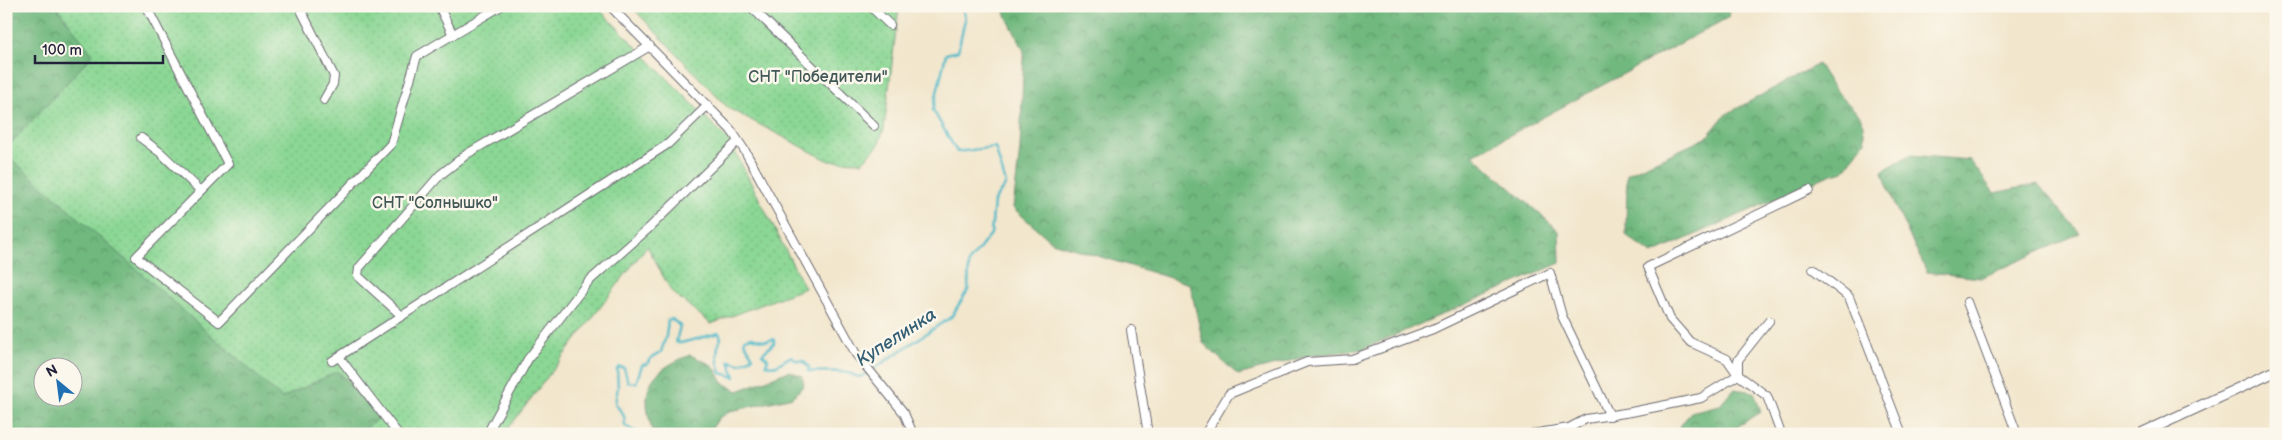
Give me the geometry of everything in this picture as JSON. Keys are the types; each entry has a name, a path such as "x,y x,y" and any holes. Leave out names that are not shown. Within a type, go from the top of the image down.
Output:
{"street":[{"path":"146,6 228,164 136,257 219,322 391,144 417,56 501,6"},
{"path":"299,6 334,76 333,84 324,100"},
{"path":"439,6 453,35"},
{"path":"610,6 723,120 738,141 863,365 904,413 913,434"},
{"path":"750,6 874,126"},
{"path":"870,6 890,26"},
{"path":"402,316 358,276 358,268 440,175 467,154 650,46"},
{"path":"398,434 336,359 668,144 708,105"},
{"path":"141,138 162,153 201,191"},
{"path":"487,434 528,359 588,282 648,229 738,141"},
{"path":"1781,434 1768,396 1738,375 1727,358 1690,342 1670,319 1648,267 1809,190"},
{"path":"1813,270 1849,297 1902,434"},
{"path":"1205,434 1229,394 1307,362 1352,358 1433,329 1550,273 1562,316 1610,416"},
{"path":"1967,302 2017,434"},
{"path":"1738,375 1738,360 1769,321"},
{"path":"1131,330 1148,434"},
{"path":"2140,434 2276,371"},
{"path":"1532,434 1569,428 1586,419 1701,398 1738,375"}],"green space":[{"path":"6,6 56,6 93,55 6,148"},
{"name":"СНТ \"Солнышко\"","path":"56,6 596,6 730,142 805,288 711,324 671,291 647,246 504,434 360,434 379,417 338,371 282,398 6,154 6,148 93,55"},
{"name":"СНТ \"Победители\"","path":"631,6 899,6 884,129 878,146 862,162 829,161 728,108"},
{"path":"1001,6 1729,6 1729,17 1473,155 1559,231 1560,263 1363,349 1308,356 1238,375 1203,343 1190,284 1052,242 1013,208 1020,149 1024,51"},
{"path":"1818,64 1834,89 1862,118 1865,141 1844,171 1829,175 1652,254 1626,235 1627,174 1706,138 1725,115"},
{"path":"6,154 282,398 337,371 379,417 360,434 6,434"},
{"path":"1910,155 1970,160 1994,193 2038,184 2080,233 1981,278 1927,272 1896,208 1882,171"},
{"path":"690,355 710,364 716,370 723,383 738,391 789,371 802,376 804,385 793,397 731,411 719,418 708,434 653,434 647,405 647,394 650,384 664,369"},
{"path":"1734,389 1754,392 1761,412 1726,434 1674,434 1691,412 1720,405"}],"waterway":[{"name":"Купелинка","path":"640,434 625,426 624,416 615,403 618,387 617,369 620,367 624,368 628,382 636,383 642,365 647,364 650,359 661,352 668,320 672,319 680,326 676,342 681,343 719,333 721,338 717,356 721,373 735,377 729,361 740,364 753,357 744,342 745,339 752,337 765,341 774,339 774,343 762,354 768,359 766,364 769,366 776,365 792,356 795,360 803,361 809,367 808,371 840,372 858,377 863,376 951,317 968,290 969,262 991,234 994,201 1006,184 995,147 957,152 933,110 946,54 958,51 965,19 963,6"}]}
